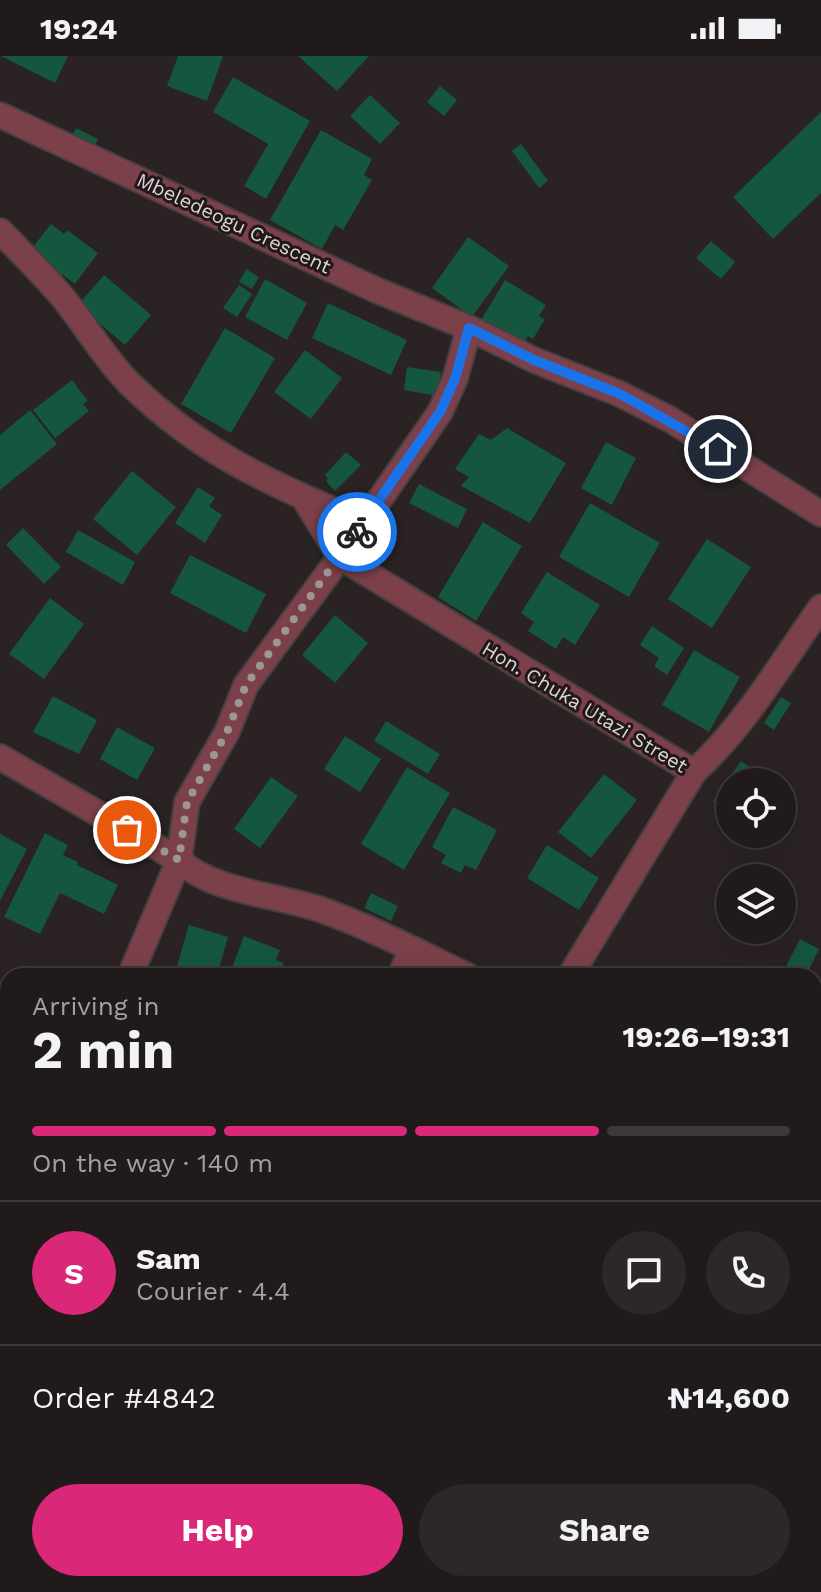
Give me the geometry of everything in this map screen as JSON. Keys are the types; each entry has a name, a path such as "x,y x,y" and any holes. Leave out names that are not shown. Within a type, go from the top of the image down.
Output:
{"street":[{"name":"Mbeledeogu Crescent","path":"0,115 376,290 469,328 534,360 620,394 671,420 821,514"},
{"path":"0,231 60,293 129,382 197,441 238,467 364,523"},
{"path":"133,968 179,860 187,802 227,732 246,685 364,523 445,403 469,328"},
{"path":"304,498 340,557"},
{"name":"Hon. Chuka Utazi Street","path":"340,557 694,772 713,755 737,724 821,607"},
{"path":"0,757 179,860 190,871 319,909 451,968"},
{"path":"575,968 694,772"},
{"path":"404,968 412,949"}],"building":[{"path":"1,56 68,56 55,83"},
{"path":"178,56 223,56 207,101 167,86"},
{"path":"298,56 369,56 337,91"},
{"path":"233,77 310,121 266,199 244,186 268,144 213,112"},
{"path":"440,86 457,100 444,116 427,102"},
{"path":"370,95 400,123 380,144 350,116"},
{"path":"821,112 821,193 773,239 733,197"},
{"path":"76,128 98,139 91,154 69,143"},
{"path":"321,130 372,159 364,175 372,180 343,230 335,225 322,249 270,220"},
{"path":"521,144 548,181 539,188 512,151"},
{"path":"51,224 64,234 67,230 98,253 75,284 63,275 58,282 26,256"},
{"path":"468,237 509,266 472,317 432,288"},
{"path":"711,241 735,262 721,279 696,258"},
{"path":"246,269 259,277 252,289 239,282"},
{"path":"104,275 151,315 125,345 78,305"},
{"path":"265,279 307,303 287,340 245,317"},
{"path":"505,280 546,305 539,316 545,319 533,339 528,336 521,347 480,322"},
{"path":"239,285 252,294 237,317 223,308"},
{"path":"328,303 407,340 391,375 312,338"},
{"path":"225,328 275,358 231,433 181,404"},
{"path":"305,350 342,378 311,419 274,392"},
{"path":"407,367 441,372 438,396 404,390"},
{"path":"72,380 88,401 83,404 89,411 55,438 33,410"},
{"path":"30,410 57,444 0,490 0,435"},
{"path":"507,428 566,463 530,523 461,486 469,477 455,469 479,434 491,440"},
{"path":"606,442 636,458 612,505 581,488"},
{"path":"346,452 361,465 335,491 325,475"},
{"path":"132,471 176,507 137,555 93,519"},
{"path":"419,484 467,509 458,528 409,503"},
{"path":"198,487 215,498 209,506 222,515 205,543 175,523"},
{"path":"590,503 660,543 629,597 559,557"},
{"path":"483,522 522,546 476,621 438,597"},
{"path":"23,528 61,567 44,584 6,545"},
{"path":"78,530 135,562 123,585 66,552"},
{"path":"707,539 751,567 712,628 668,599"},
{"path":"190,555 266,594 246,633 170,593"},
{"path":"547,572 600,605 575,645 563,637 556,649 528,631 534,622 521,613"},
{"path":"50,598 84,624 44,679 9,654"},
{"path":"335,615 368,643 335,683 302,655"},
{"path":"652,626 684,648 667,675 654,666 659,658 640,645"},
{"path":"694,650 740,677 709,732 662,705"},
{"path":"53,696 97,720 79,754 33,732"},
{"path":"781,697 791,703 774,730 764,723"},
{"path":"386,721 440,754 428,774 374,741"},
{"path":"117,727 155,748 137,780 100,759"},
{"path":"345,736 381,759 360,792 324,769"},
{"path":"741,761 751,768 736,768"},
{"path":"407,767 450,793 404,870 361,844"},
{"path":"604,774 637,800 591,858 558,832"},
{"path":"271,777 298,796 260,848 234,829"},
{"path":"453,807 497,830 476,870 465,865 461,873 441,863 446,855 432,847"},
{"path":"45,833 68,845 63,855 78,862 77,865 118,885 104,914 60,893 40,934 4,917"},
{"path":"0,834 27,849 0,901"},
{"path":"547,845 599,878 579,910 527,878"},
{"path":"371,893 398,906 391,921 364,908"},
{"path":"189,925 228,937 219,968 176,968"},
{"path":"244,936 280,950 276,960 284,963 282,968 232,968"},
{"path":"800,939 819,949 810,968 785,968"}],"way so far":[{"path":"127,830 179,860 187,802 227,732 246,685 357,532"}],"route":[{"path":"357,532 450,394 469,328 534,360 620,394 718,449"}]}
